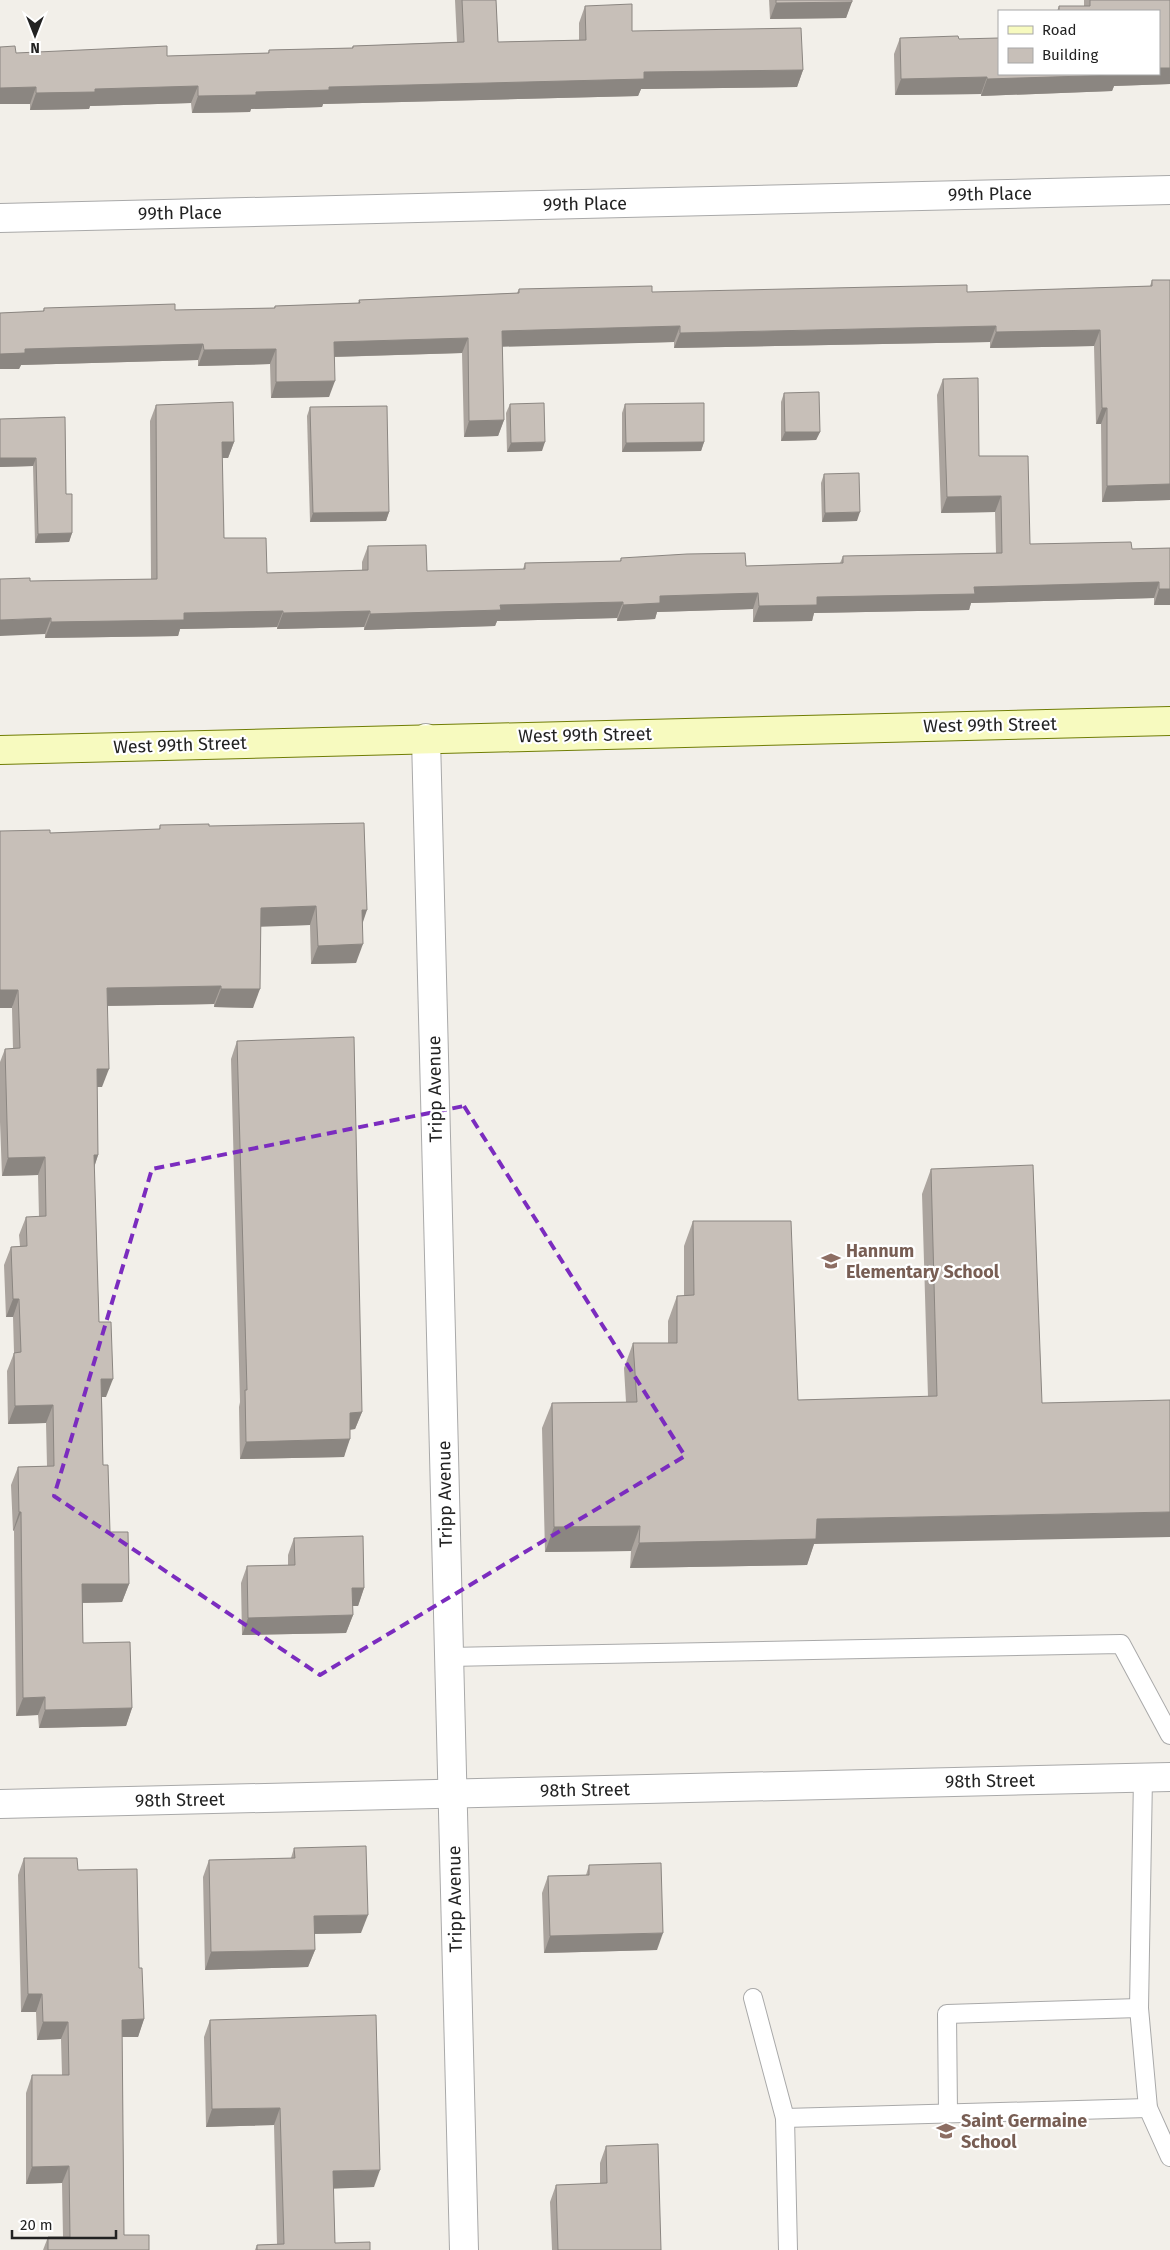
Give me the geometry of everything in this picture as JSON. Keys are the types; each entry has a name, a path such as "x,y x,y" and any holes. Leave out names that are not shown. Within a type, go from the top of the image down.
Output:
{"street":[{"name":"99th Place","path":"0,218 1170,190"},
{"name":"West 99th Street","path":"0,750 1170,721"},
{"name":"Tripp Avenue","path":"426,738 464,2250"},
{"name":"98th Street","path":"0,1804 1170,1777"}],"lane":[{"path":"449,1657 1121,1644 1170,1735"},
{"path":"1143,1777 1139,2008 1148,2108 1170,2157"},
{"path":"753,1998 785,2118 788,2250"},
{"path":"948,2113 947,2014 1139,2008"},
{"path":"785,2118 1148,2108"}],"highlighted area":[{"path":"464,1106 685,1456 320,1675 54,1496 152,1169"}],"building":[{"path":"462,0 496,0 498,42 586,40 585,6 632,4 632,31 801,28 803,70 644,72 644,79 329,87 329,90 256,92 256,95 198,96 198,86 95,89 95,92 36,93 36,87 0,88 0,47 15,46 16,53 167,46 167,56 269,53 269,50 464,42"},
{"path":"776,0 852,0 852,2 776,3"},
{"path":"1090,0 1170,0 1170,68 1160,68 1160,10 1059,10 1059,6 1090,6"},
{"path":"958,36 959,39 998,38 998,75 1118,75 987,79 987,77 901,79 900,38"},
{"path":"1152,280 1170,280 1170,484 1107,486 1107,408 1102,408 1100,330 996,332 996,326 680,333 680,326 502,331 504,420 469,421 468,338 334,342 335,381 276,382 276,349 204,350 203,344 25,349 25,353 0,354 0,313 44,311 44,308 175,304 175,310 275,308 275,306 360,303 359,300 519,293 519,289 652,286 652,292 967,285 967,292 1152,286"},
{"path":"978,378 979,456 1028,456 1030,544 1131,542 1132,549 1170,548 1170,589 1159,589 1159,582 974,587 975,594 817,597 817,605 759,606 758,593 660,596 660,603 623,605 623,602 500,605 501,610 370,614 370,611 184,613 184,620 51,622 51,618 0,620 0,579 30,578 30,581 157,579 156,405 233,402 234,442 222,442 224,538 266,538 267,573 368,570 368,546 426,545 427,571 525,569 525,563 621,561 621,558 687,554 745,553 746,566 843,563 843,556 1002,553 1001,496 947,497 943,379"},
{"path":"819,392 820,432 785,432 784,393"},
{"path":"544,403 545,442 511,443 510,404"},
{"path":"704,403 704,442 626,443 625,404"},
{"path":"387,406 389,512 313,513 310,407"},
{"path":"65,417 66,494 72,494 72,533 38,534 36,458 0,458 0,419"},
{"path":"859,473 860,512 825,513 824,474"},
{"path":"364,823 367,910 362,910 363,944 318,946 316,906 261,908 260,989 221,989 221,986 107,988 109,1069 97,1069 98,1155 94,1155 99,1322 111,1322 113,1379 101,1379 103,1465 108,1465 110,1532 128,1532 129,1584 82,1584 83,1643 130,1642 132,1708 45,1710 45,1697 23,1698 21,1512 19,1512 18,1467 54,1466 53,1405 15,1406 14,1353 21,1352 19,1299 13,1299 11,1247 27,1246 26,1217 46,1216 45,1157 8,1158 5,1049 20,1048 18,990 0,990 0,831 50,830 50,833 160,829 160,825"},
{"path":"354,1037 362,1412 350,1413 350,1439 246,1442 245,1390 247,1390 237,1041"},
{"path":"1033,1165 1042,1403 1170,1400 1170,1512 817,1519 816,1539 639,1543 640,1526 554,1527 552,1403 637,1402 633,1343 677,1343 677,1296 694,1295 693,1221 791,1221 798,1400 937,1396 931,1169"},
{"path":"363,1536 364,1588 352,1588 353,1615 248,1618 247,1566 295,1565 294,1538"},
{"path":"366,1846 368,1915 314,1916 315,1950 211,1952 209,1860 295,1858 294,1848"},
{"path":"24,1858 77,1858 78,1870 137,1869 139,1968 142,1968 144,2019 122,2020 124,2235 149,2235 149,2250 48,2250 48,2237 70,2237 69,2166 32,2167 32,2075 69,2075 68,2022 43,2022 42,1994 28,1994"},
{"path":"661,1863 663,1933 550,1936 548,1876 589,1875 589,1865"},
{"path":"376,2015 380,2170 333,2171 335,2243 370,2242 370,2250 257,2250 257,2245 284,2244 280,2108 212,2109 210,2020"},
{"path":"658,2144 661,2250 558,2250 556,2185 607,2183 606,2146"}],"place":[{"name":"Hannum Elementary School","path":"831,1261"},
{"name":"Saint Germaine School","path":"946,2131"}]}
